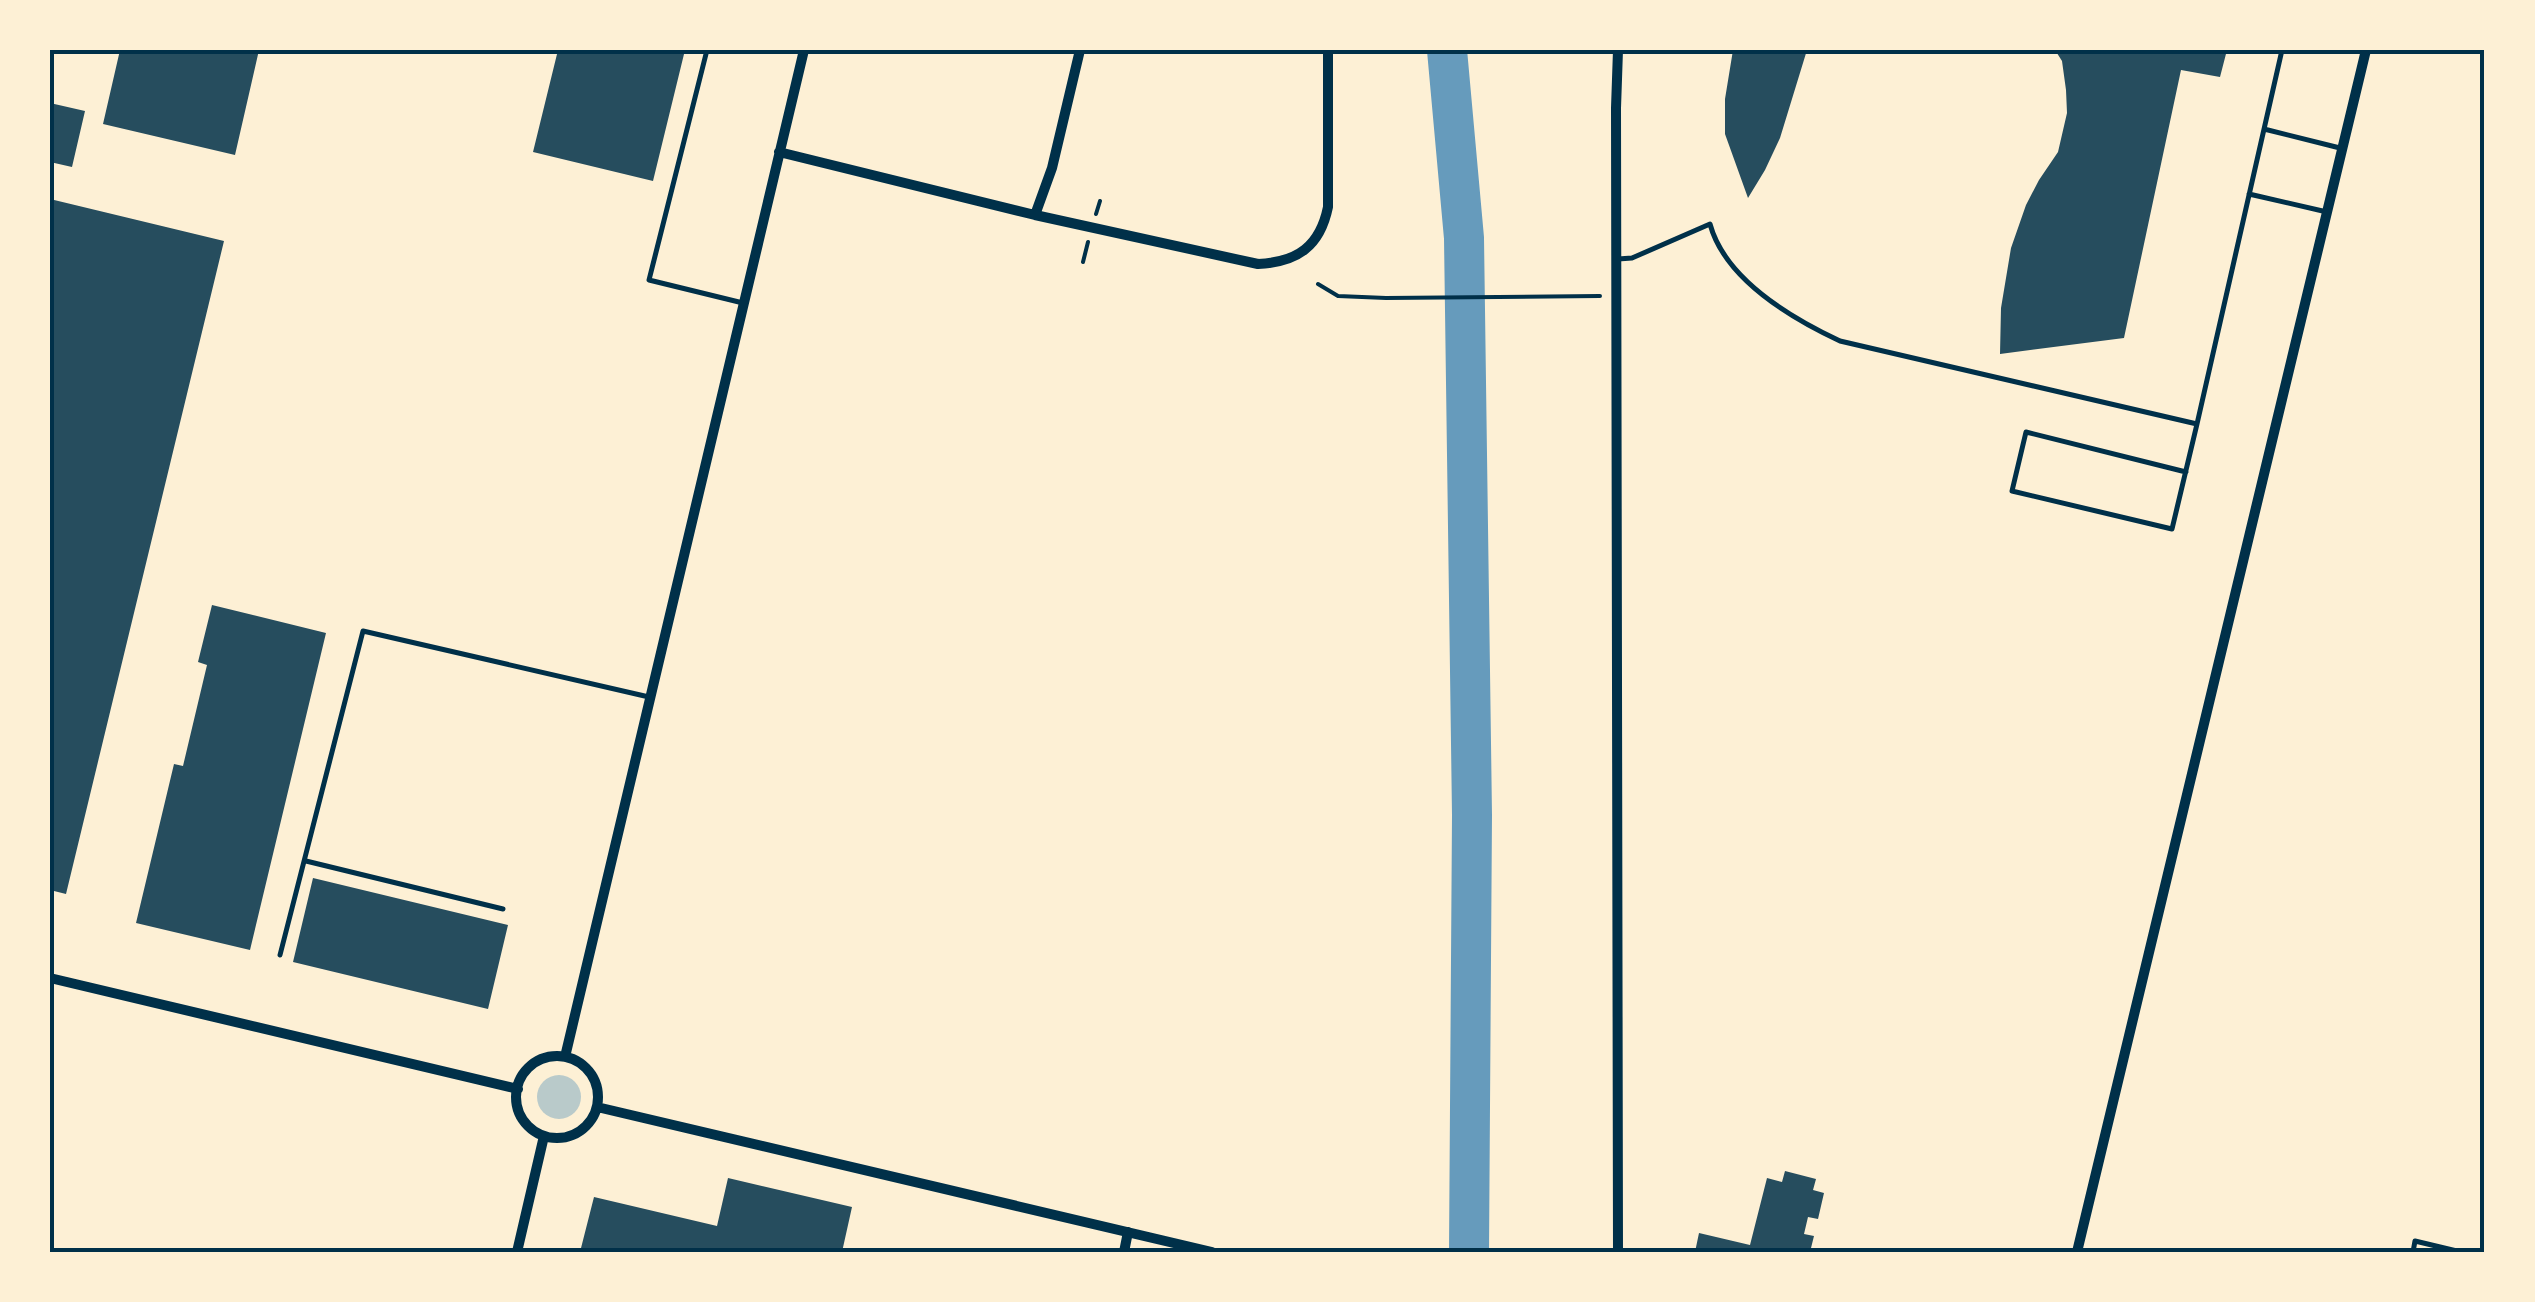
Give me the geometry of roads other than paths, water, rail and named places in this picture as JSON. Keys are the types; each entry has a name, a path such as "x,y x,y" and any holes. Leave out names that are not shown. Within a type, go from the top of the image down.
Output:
{"street":[{"path":"565,1057 804,50"},
{"path":"1035,215 1052,168 1080,50"},
{"path":"779,152 1035,215 1258,264 1279,263 1297,255 1324,227 1328,206 1328,50"},
{"path":"1618,50 1618,1252"},
{"path":"2077,1252 2366,50"},
{"path":"50,978 518,1089"},
{"path":"565,1057 592,1075 597,1107 588,1125 577,1134 544,1136 522,1118 518,1089 535,1064 546,1058 565,1057"},
{"path":"597,1107 1212,1252"},
{"path":"517,1252 544,1136"},
{"path":"1124,1252 1128,1232"}],"lane":[{"path":"708,50 650,280 743,303"},
{"path":"2186,472 2026,432 2012,491 2172,529 2186,472 2282,50"},
{"path":"2264,129 2342,148"},
{"path":"2249,194 2327,212"},
{"path":"1616,259 1632,258 1710,224 1716,244 1758,292 1790,316 1840,341 2197,424"},
{"path":"280,956 363,631 649,697"},
{"path":"306,860 503,908"},
{"path":"2412,1252 2415,1241 2461,1252"}],"waterway":[{"path":"1447,50 1464,238 1472,815 1469,1252"}]}
